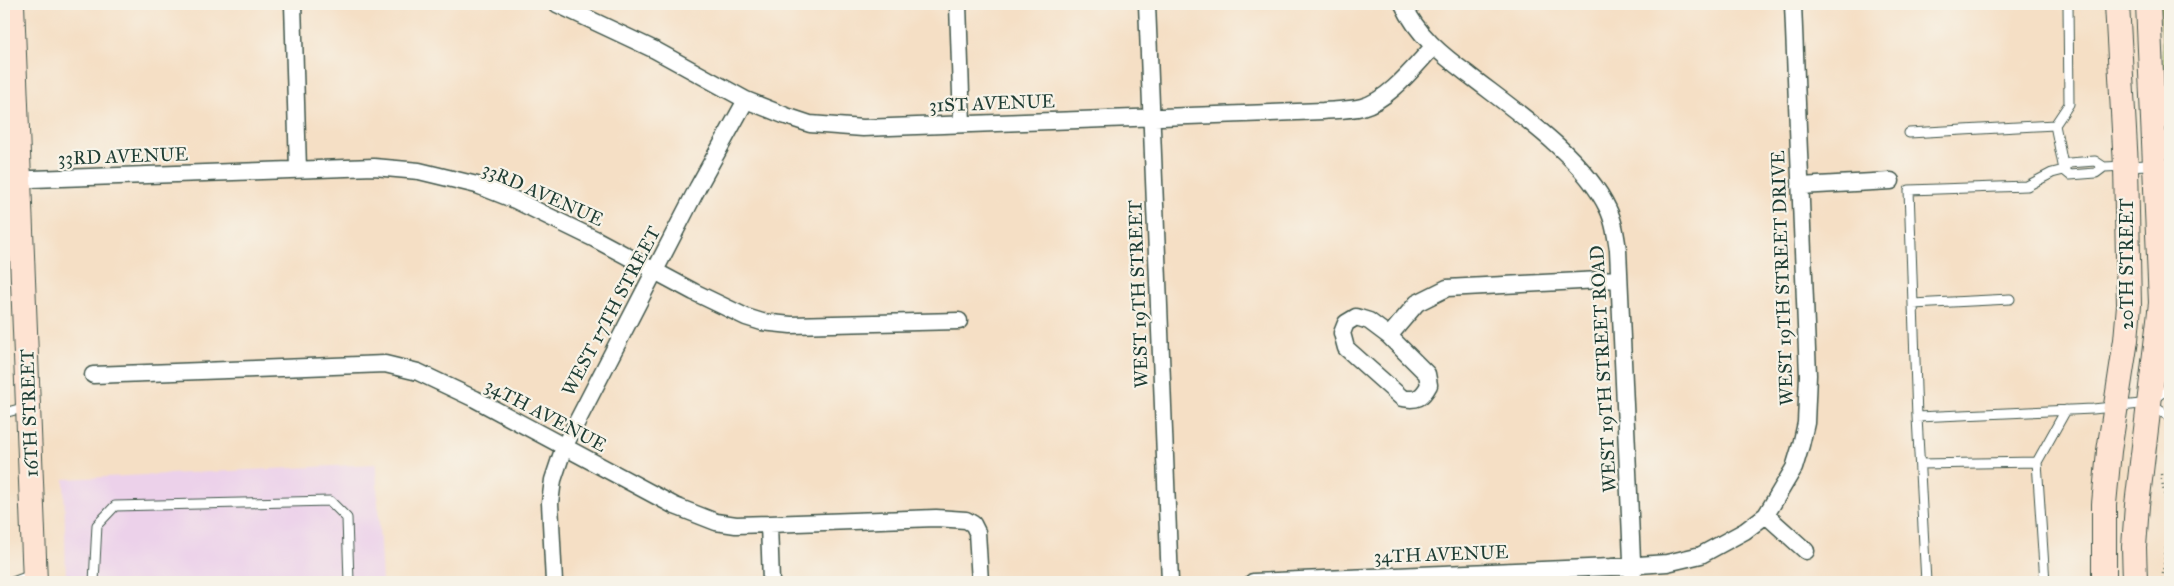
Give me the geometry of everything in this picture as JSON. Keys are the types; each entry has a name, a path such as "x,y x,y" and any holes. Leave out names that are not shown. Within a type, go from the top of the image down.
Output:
{"main road":[{"name":"16TH STREET","path":"12,4 11,180 28,407 35,578"},
{"name":"20TH STREET","path":"2104,582 2104,504 2129,305 2115,166 2117,4"},
{"name":"20TH STREET","path":"2135,582 2134,547 2137,505 2161,302 2162,165 2148,4"}],"street":[{"path":"293,4 298,169"},
{"name":"31ST AVENUE","path":"557,4 655,50 746,100 810,124 863,128 1361,108 1377,101 1403,79 1432,47"},
{"path":"958,4 962,124"},
{"name":"WEST 19TH STREET","path":"1147,4 1170,582"},
{"name":"WEST 19TH STREET ROAD","path":"1403,4 1409,17 1432,47 1556,145 1587,177 1609,210 1616,236 1619,279 1632,574"},
{"name":"WEST 19TH STREET DRIVE","path":"1632,574 1701,555 1745,531 1766,515 1794,468 1806,424 1808,375 1793,4"},
{"name":"WEST 17TH STREET","path":"554,582 550,503 553,480 564,447 698,187 746,100"},
{"name":"33RD AVENUE","path":"11,180 374,167 418,171 477,185 550,217 694,292 746,317 762,322 790,326 959,321"},
{"path":"1800,186 1891,181"},
{"path":"1388,336 1417,303 1447,288 1619,279"},
{"path":"1356,317 1369,321 1388,336 1427,374 1429,384 1424,396 1413,400 1402,398 1346,348 1342,333 1346,323 1356,317"},
{"name":"34TH AVENUE","path":"93,375 385,364 418,372 475,399 695,515 716,522 729,524 769,524 936,518 966,520 973,524 979,544 980,582"},
{"path":"1766,515 1806,550"},
{"path":"769,524 771,582"},
{"name":"34TH AVENUE","path":"1253,582 1632,574"}],"lane":[{"path":"2064,170 2055,125 2069,104 2068,4"},
{"path":"1908,133 2055,125"},
{"path":"1926,582 1908,190 2027,186 2052,173 2064,170 2069,162 2095,161 2115,166 2162,165"},
{"path":"1913,304 2010,299"},
{"path":"1918,417 2066,410 2150,403 2170,387"},
{"path":"2150,403 2165,414 2170,414"},
{"path":"4,412 28,407"},
{"path":"2045,582 2037,462 2066,410"},
{"path":"1920,464 2037,462"},
{"path":"94,582 97,524 115,506 330,501 348,518 349,582"},
{"path":"13,582 35,578"}],"path":[{"path":"2161,469 2169,523 2162,582"}],"shaded area":[{"path":"376,464 382,582 66,582 64,479"}],"green space":[{"path":"2160,4 2170,4 2170,143 2166,142"}]}
